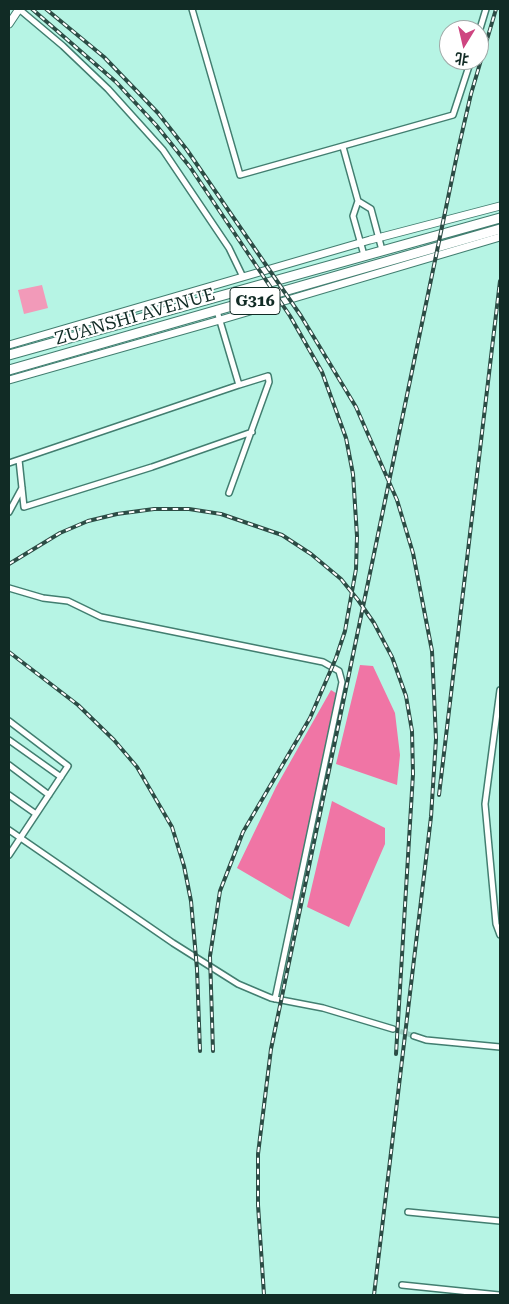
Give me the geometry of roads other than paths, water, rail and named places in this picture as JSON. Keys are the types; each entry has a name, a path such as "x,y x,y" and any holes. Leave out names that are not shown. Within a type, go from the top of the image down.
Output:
{"highway":[{"name":"ZUANSHI AVENUE","path":"9,355 500,218"},
{"name":"ZUANSHI AVENUE","path":"9,370 50,364 217,311 500,229"}],"street":[{"path":"9,24 19,9 63,46 108,89 163,150 229,248 243,277"},
{"path":"192,9 240,175 453,115 467,70"},
{"path":"343,147 358,201 353,216 364,255"},
{"path":"358,201 371,209 382,250"},
{"path":"9,345 360,242 500,206"},
{"path":"9,380 50,364 220,320 500,238"},
{"path":"217,311 239,385"},
{"path":"9,463 268,376 269,382 229,493"},
{"path":"19,460 24,507 152,467 252,432"},
{"path":"9,512 22,487"},
{"path":"9,588 43,598 68,602 101,617 322,662 339,671 342,682 275,999"},
{"path":"500,690 485,804 496,924 500,935"},
{"path":"9,721 68,766 9,855"},
{"path":"9,740 61,777"},
{"path":"9,765 49,795"},
{"path":"9,795 36,814"},
{"path":"9,830 238,984 275,999 323,1008 393,1029"},
{"path":"414,1036 426,1040 500,1047"},
{"path":"408,1212 500,1221"},
{"path":"402,1285 499,1295"}],"tunnel":[{"path":"393,1029 414,1036"}],"railway":[{"path":"32,9 116,82 156,125 190,167 290,316 322,372 346,438 353,474 357,536 356,569 345,631 336,658 310,718 243,832 220,891 210,956 213,1051"},
{"path":"46,9 104,57 158,113 187,150 301,316 356,407 397,500 413,553 432,651 436,739 431,817 374,1295"},
{"path":"264,1295 258,1205 258,1154 271,1049 458,150 471,94 496,9"},
{"path":"439,795 500,281"},
{"path":"9,564 60,533 88,521 117,514 154,509 189,509 221,514 282,535 311,554 341,579 358,600 374,623 392,657 406,696 412,731 413,774 396,1054"},
{"path":"9,652 78,705 114,740 137,767 172,827 184,866 191,901 197,969 200,1051"}]}
